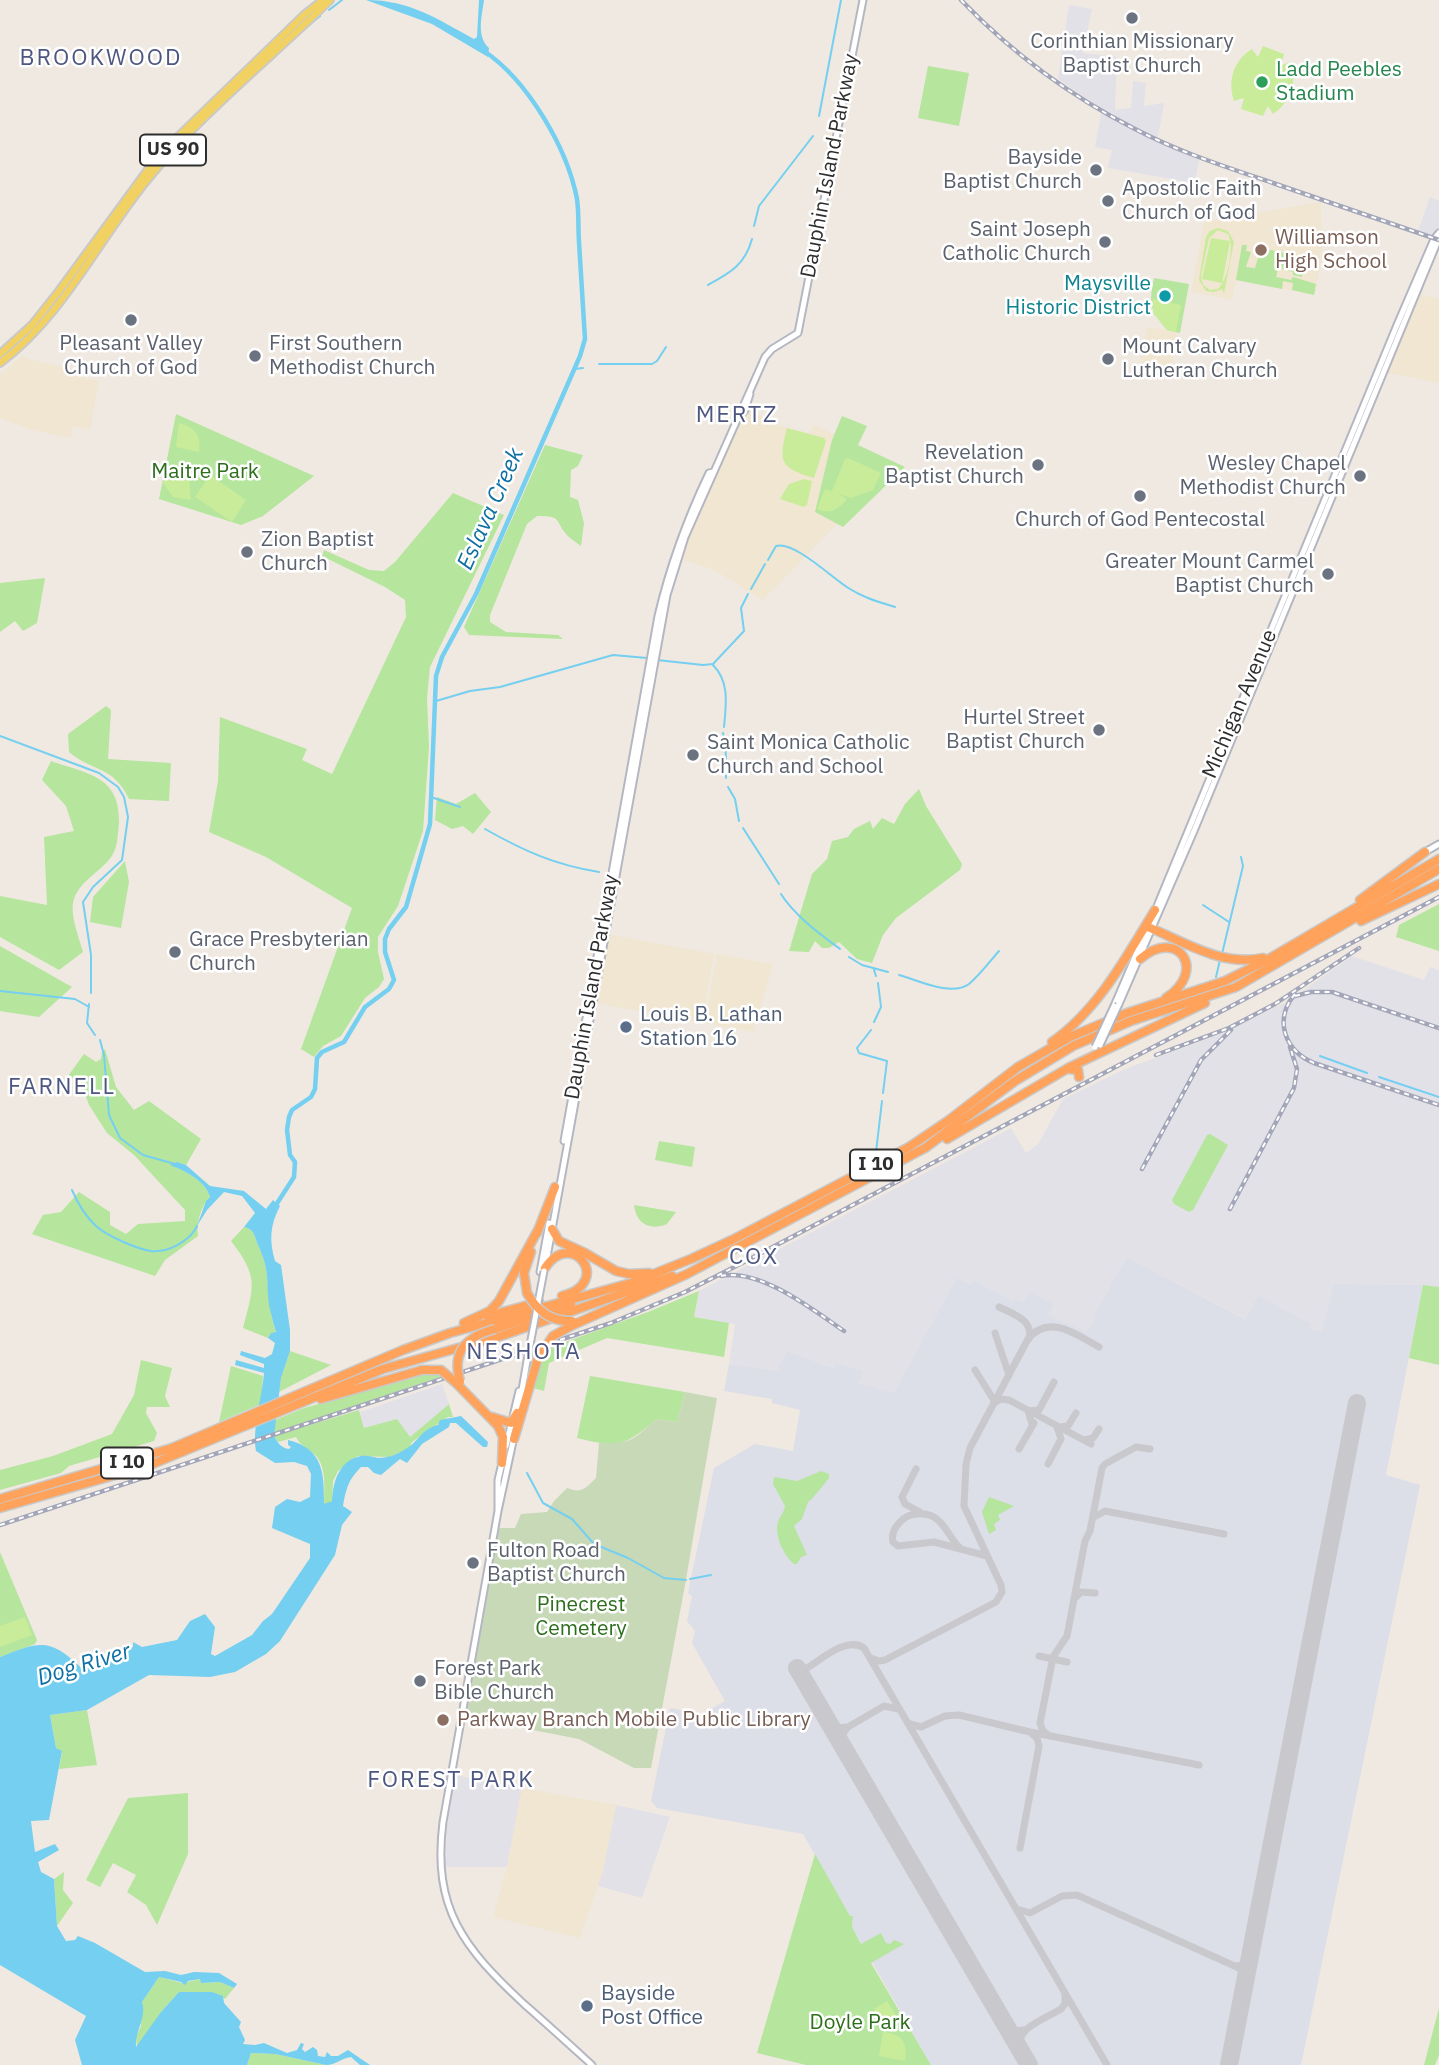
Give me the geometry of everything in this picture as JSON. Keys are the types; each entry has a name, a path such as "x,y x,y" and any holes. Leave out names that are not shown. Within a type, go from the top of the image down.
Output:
{"highway":[{"path":"1331,928 1425,852"},
{"name":"I 10","path":"0,1499 172,1448 251,1416 287,1406 383,1369 501,1336 708,1262 925,1148 1015,1081 1073,1046 1130,1021 1236,987 1437,864"},
{"path":"1331,928 1439,884"},
{"path":"1034,1057 1065,1032 1100,996 1155,910"},
{"path":"1150,928 1217,957 1233,961 1256,960 1282,951"},
{"name":"I 10","path":"0,1508 150,1465 249,1426 403,1350 473,1326 607,1290 668,1269 732,1240 909,1147 1034,1057 1089,1028 1213,986 1331,928"},
{"path":"1140,959 1156,948 1166,946 1177,950 1185,958 1187,972 1181,986 1157,1003"},
{"path":"1039,1086 1095,1051 1236,987"},
{"path":"925,1148 941,1142 1072,1068 1078,1070 1079,1077"},
{"path":"555,1187 524,1273 527,1293 536,1306 547,1316 573,1323"},
{"path":"552,1229 556,1238 622,1273 636,1275 668,1269"},
{"path":"475,1320 499,1301 538,1230"},
{"path":"550,1239 577,1249"},
{"path":"403,1350 436,1333 475,1320 577,1292 587,1280 583,1261 572,1253 559,1254 543,1270"},
{"path":"514,1439 538,1358 553,1336 573,1323 600,1314 708,1262"},
{"path":"458,1382 457,1364 465,1343 477,1334 544,1314 607,1290"},
{"path":"287,1406 422,1370 441,1370 458,1382 498,1426 503,1437 502,1463"},
{"path":"486,1413 495,1419 511,1423 519,1407"}],"main road":[{"name":"US 90","path":"0,354 34,322 59,291 158,156 304,15 323,0"},
{"name":"US 90","path":"0,363 26,341 50,314 162,162 330,0"},
{"name":"Dauphin Island Parkway","path":"592,2065 480,1961 458,1930 442,1882 440,1853 443,1822 498,1511 514,1439 555,1187 658,616 681,536 705,482 745,410 750,390 765,358 772,349 798,332 863,0"},
{"name":"Michigan Avenue","path":"1095,1051 1150,928 1313,536 1405,305 1434,239 1439,235"},
{"path":"787,339 801,315"},
{"name":"Dauphin Island Parkway","path":"543,1270 665,603 685,537 713,471"},
{"name":"Michigan Avenue","path":"1116,1005 1140,959 1155,910 1313,536"},
{"path":"1425,852 1439,844"},
{"name":"Dauphin Island Parkway","path":"498,1511 498,1480 526,1362"}],"shaded area":[{"path":"1069,5 1092,9 1083,53 1117,57 1115,110 1131,108 1133,81 1146,83 1144,106 1164,103 1157,142 1199,160 1195,183 1108,168 1112,150 1095,147 1102,109 1058,79"},
{"path":"1430,197 1439,201 1439,242 1417,234"},
{"name":"Williamson High School","path":"1321,202 1322,257 1315,295 1236,280 1232,300 1191,292 1204,222"},
{"path":"1416,294 1439,298 1439,383 1384,372"},
{"path":"1147,327 1178,332 1169,378 1138,373"},
{"path":"23,355 80,371 79,377 99,381 90,430 73,426 71,438 32,430 0,418 0,374"},
{"path":"747,408 781,426 809,433 814,425 834,434 815,512 837,524 763,600 716,571 678,558"},
{"path":"607,934 714,954 702,1023 595,1003"},
{"path":"717,954 773,964 753,1032 704,1023"},
{"path":"1352,956 1424,980 1430,967 1439,970 1439,1287 1334,1284 1323,1332 1310,1329 1258,1297 1247,1320 1127,1257 1085,1338 1047,1318 1030,1292 1024,1303 1013,1301 973,1280 914,1360 894,1394 858,1383 862,1372 837,1363 835,1368 787,1351 777,1371 729,1364 735,1324 694,1317 699,1291 1011,1128 1026,1153 1038,1144 1063,1099 1125,1069 1223,1033 1288,1001"},
{"path":"1127,1257 1246,1320 1258,1296 1311,1324 1310,1329 1322,1332 1334,1284 1423,1285 1386,1475 1420,1485 1301,2065 931,2065 852,1927 853,1916 850,1916 803,1834 657,1808 651,1801 670,1708 703,1714 725,1701 692,1643 695,1631 687,1621 692,1596 688,1593 714,1468 755,1444 793,1451 800,1410 772,1403 772,1399 724,1391 729,1364 777,1371 787,1351 834,1368 837,1363 863,1372 858,1383 894,1393 957,1278 970,1285 973,1280 1013,1301 1015,1299 1023,1303 1030,1292 1053,1304 1049,1315 1087,1333"},
{"path":"442,1384 449,1404 410,1437 364,1428 360,1412"},
{"path":"455,1775 522,1788 507,1867 445,1867 447,1827"},
{"path":"522,1788 616,1805 603,1871 580,1938 493,1917 507,1867"},
{"path":"616,1805 670,1817 642,1898 598,1886"}],"green space":[{"name":"Ladd Peebles Stadium","path":"1263,46 1284,54 1281,65 1291,62 1294,77 1284,104 1273,114 1268,106 1263,116 1241,109 1244,98 1234,101 1231,86 1234,71 1241,59 1252,49 1258,57"},
{"path":"928,66 969,73 959,126 918,118"},
{"path":"1218,228 1228,231 1234,242 1224,293 1222,289 1206,291 1199,280 1206,237 1210,231","holes":["1218,230 1228,234 1231,254 1227,271 1222,285 1218,289 1210,290 1203,285 1201,276 1209,238"]},
{"path":"1211,238 1230,241 1222,283 1202,279"},
{"path":"1242,245 1247,245 1246,251 1251,252 1246,267 1255,268 1261,248 1295,255 1289,257 1290,265 1299,267 1300,261 1304,261 1302,277 1293,275 1293,272 1278,265 1281,269 1278,269 1276,277 1291,280 1293,277 1316,284 1314,295 1292,290 1293,283 1283,281 1282,289 1236,280"},
{"path":"1154,278 1189,284 1180,333 1167,330 1154,311 1151,294"},
{"path":"1153,299 1181,305 1176,332 1167,330 1153,313"},
{"name":"Maitre Park","path":"176,414 314,476 263,516 241,525 159,499"},
{"path":"842,416 867,426 858,445 905,467 843,527 815,512 832,440"},
{"path":"179,423 196,433 199,452 176,447"},
{"path":"787,428 824,438 826,441 814,478 794,471 784,462 783,449"},
{"path":"545,445 583,455 578,466 571,470 570,497 578,500 584,523 581,546 567,536 554,518 537,516 527,524 490,615 490,622 506,632 558,635 563,639 469,635 464,627"},
{"path":"845,459 881,473 873,490 851,498 838,493 847,499 841,506 830,511 817,509 825,489 832,491"},
{"path":"183,475 189,478 191,500 173,497 162,482"},
{"path":"210,475 246,500 232,522 195,497"},
{"path":"804,479 812,481 807,505 804,507 780,499 789,484"},
{"path":"453,493 504,515 430,667 427,698 429,747 423,831 398,906 378,937 378,952 384,979 379,987 365,998 341,1036 323,1046 314,1057 301,1049 352,908 266,857 209,832 218,781 220,717 307,749 302,760 332,774 406,617 405,600 385,587 322,556 324,550 369,570 384,571 395,562"},
{"path":"45,578 37,623 23,631 15,621 0,632 0,583"},
{"path":"106,706 111,710 108,759 171,763 169,801 129,799 123,788 109,774 69,752 68,734"},
{"path":"51,761 89,774 108,786 118,807 119,822 113,854 81,886 74,899 74,918 83,952 59,970 0,937 0,896 47,905 44,837 74,831 66,806 42,780"},
{"path":"919,789 926,806 962,864 960,870 896,918 883,935 872,963 857,959 839,942 829,948 822,948 815,941 809,952 789,951 812,874 827,859 832,841 848,837 854,829 870,821 873,829 882,818 894,824 905,804"},
{"path":"475,793 491,812 473,834 463,826 452,829 435,820 437,797 456,804"},
{"path":"125,861 129,882 121,928 90,922 93,897"},
{"path":"1439,904 1439,951 1396,937 1399,925"},
{"path":"0,946 72,987 39,1017 0,1011"},
{"path":"105,1049 116,1087 134,1110 149,1101 201,1139 186,1165 177,1162 171,1165 199,1181 208,1191 210,1197 200,1215 198,1236 165,1260 155,1276 32,1234 43,1215 61,1212 79,1192 110,1212 110,1225 126,1234 138,1224 185,1221 185,1210 134,1155 107,1133 89,1105 80,1080 68,1076 84,1054 96,1062 101,1059"},
{"path":"1210,1134 1228,1145 1193,1210 1189,1212 1174,1204 1172,1200 1207,1135"},
{"path":"659,1141 695,1147 692,1167 655,1160"},
{"path":"634,1205 676,1212 667,1224 655,1227 641,1221"},
{"path":"244,1227 254,1234 266,1270 276,1333 271,1333 268,1338 243,1328 252,1282 246,1264 231,1241"},
{"path":"1423,1285 1439,1287 1439,1365 1409,1358"},
{"path":"699,1291 694,1317 729,1323 724,1357 607,1338 549,1363 544,1391 533,1388 546,1349"},
{"path":"290,1351 331,1365 279,1392"},
{"path":"141,1360 172,1368 165,1396 170,1407 147,1407 146,1413 157,1433 154,1441 69,1466 61,1473 0,1490 0,1470 53,1456 112,1434 134,1395"},
{"path":"231,1366 263,1376 261,1404 219,1422"},
{"path":"434,1372 446,1375 274,1433 275,1420 304,1408"},
{"path":"590,1376 685,1392 677,1422 657,1419 620,1443 577,1438"},
{"name":"Pinecrest Cemetery","path":"685,1392 717,1398 651,1768 634,1768 579,1739 466,1717 499,1528 515,1528 521,1514 547,1512 567,1488 580,1490 589,1485 596,1478 599,1443 625,1442 657,1419 677,1422"},
{"path":"449,1404 453,1417 448,1417 412,1442 409,1449 389,1457 358,1456 338,1471 333,1481 332,1501 324,1505 320,1461 296,1437 278,1442 274,1436 359,1410 364,1428 397,1419 410,1437"},
{"path":"821,1471 829,1474 829,1478 808,1502 802,1519 794,1526 807,1555 794,1564 783,1551 779,1539 777,1527 785,1506 773,1484 774,1477 797,1481"},
{"path":"989,1497 1014,1506 998,1515 1000,1520 994,1524 996,1530 989,1534 982,1512"},
{"path":"0,1552 37,1640 35,1644 0,1657"},
{"path":"25,1617 32,1635 0,1647 0,1626"},
{"path":"87,1710 97,1765 59,1769 62,1752 56,1748 50,1715"},
{"path":"188,1793 188,1854 157,1925 146,1905 127,1892 136,1875 113,1863 100,1887 86,1880 128,1798"},
{"name":"Doyle Park","path":"815,1854 850,1916 853,1916 852,1927 861,1944 881,1933 886,1943 890,1944 894,1940 904,1944 871,1963 931,2065 806,2065 757,2053"},
{"path":"64,1872 63,1890 73,1903 57,1926 54,1879"},
{"path":"159,1977 182,1983 201,1979 203,1983 220,1982 234,1988 225,1999 212,1992 179,1992 161,2012 137,2048 136,2037 141,2026 142,2002"},
{"path":"887,2001 900,2022 887,2030 874,2009"},
{"path":"1439,2008 1439,2055 1435,2065 1424,2065"},
{"path":"883,2032 902,2040 906,2049 905,2061 879,2056"},
{"path":"251,2053 275,2054 326,2065 247,2065"}],"water":[{"path":"366,0 410,7 474,39 477,37 479,0 484,0 481,32 489,48 488,57 432,24"},
{"path":"177,1162 186,1165 210,1186 244,1191 266,1209 273,1200 280,1206 272,1226 271,1239 275,1261 281,1265 290,1330 290,1351 281,1378 274,1436 284,1448 291,1447 288,1440 300,1444 315,1456 322,1473 324,1504 332,1501 336,1479 348,1462 361,1456 381,1458 398,1453 427,1430 438,1425 440,1420 461,1416 488,1442 487,1447 483,1447 456,1423 450,1423 449,1427 422,1444 407,1463 400,1459 381,1475 368,1467 361,1467 347,1489 343,1506 352,1512 342,1525 335,1555 280,1641 266,1654 235,1672 210,1677 149,1675 87,1710 50,1715 56,1748 62,1751 49,1820 31,1821 35,1852 55,1844 59,1850 38,1862 41,1872 54,1879 57,1926 66,1941 75,1940 78,1936 145,1972 165,1971 181,1975 194,1972 219,1973 237,1984 234,1988 220,1982 201,1983 200,1979 188,1981 185,1985 159,1977 142,2002 143,2013 136,2047 179,1992 212,1992 223,1996 224,2003 241,2022 239,2027 245,2040 243,2044 264,2043 287,2053 297,2050 301,2043 304,2044 302,2049 305,2052 313,2047 318,2056 325,2057 327,2052 331,2056 338,2056 348,2050 370,2065 360,2065 351,2057 326,2065 275,2054 251,2053 247,2065 82,2065 75,2040 86,2016 0,1965 0,1657 26,1647 45,1645 62,1652 84,1670 111,1655 133,1647 133,1642 142,1647 177,1640 190,1621 205,1614 215,1627 211,1654 215,1656 252,1635 272,1614 310,1558 310,1544 272,1528 275,1507 287,1499 300,1502 310,1497 311,1474 307,1466 294,1462 275,1463 256,1451 256,1423 264,1373 235,1365 236,1360 264,1368 264,1364 240,1355 241,1351 265,1358 272,1354 275,1343 268,1338 271,1333 276,1332 269,1305 265,1263 254,1234 244,1227 255,1213 242,1196 224,1192 207,1210 197,1226 210,1197 200,1181 170,1165"}],"waterway":[{"path":"329,10 342,0"},
{"path":"819,116 841,0"},
{"path":"302,31 320,16"},
{"name":"Eslava Creek","path":"274,1208 294,1177 295,1162 290,1155 287,1130 289,1117 292,1110 311,1097 315,1089 317,1058 322,1052 344,1042 365,1007 389,989 394,980 385,952 385,939 389,929 406,907 430,824 436,676 442,657 476,594 585,339 578,204 572,179 555,137 530,97 515,79 484,51"},
{"path":"754,226 759,206 813,136"},
{"path":"708,285 741,262 752,239"},
{"path":"599,364 652,364 666,347"},
{"name":"Eslava Creek","path":"574,369 583,368"},
{"path":"768,560 776,546 793,549 855,592 895,607"},
{"path":"751,589 765,564"},
{"path":"657,660 713,664 744,631 741,608 748,594"},
{"path":"436,701 470,691 500,687 613,655 647,658"},
{"path":"713,665 724,686 724,727"},
{"path":"723,733 726,778"},
{"path":"0,736 99,773 118,787 124,797 128,817 122,860 93,887 83,902 91,955 91,993"},
{"path":"728,787 735,799 739,821"},
{"path":"431,797 460,807"},
{"path":"743,828 779,884"},
{"path":"485,829 540,856 599,872"},
{"path":"1222,954 1243,866 1241,857"},
{"path":"781,894 800,917 840,949"},
{"path":"1203,905 1229,922"},
{"path":"899,975 944,988 962,988 969,984 999,951"},
{"path":"849,957 862,965 888,972"},
{"path":"1216,977 1220,960"},
{"path":"874,970 876,976"},
{"path":"874,1022 881,1007 878,983"},
{"path":"0,991 75,999 89,1007"},
{"path":"89,1004 87,1023 95,1035"},
{"path":"871,1030 857,1048 859,1053 887,1061 883,1093"},
{"path":"100,1040 104,1055 109,1115 120,1138 143,1155 175,1164"},
{"path":"1320,1056 1367,1073"},
{"path":"1379,1077 1439,1097"},
{"path":"876,1152 882,1101"},
{"path":"72,1190 82,1210 96,1226 115,1238 145,1250 171,1248 189,1237 197,1226"},
{"path":"527,1473 543,1503 572,1519 594,1544 628,1558 664,1578 686,1580"},
{"path":"690,1579 711,1575"}],"taxiway":[{"path":"999,1307 1025,1322 1030,1332 1029,1339"},
{"path":"871,1658 885,1660 996,1602 1002,1592 1001,1585 964,1506 966,1464 970,1448 1028,1339 1036,1331 1054,1327 1063,1329 1099,1347"},
{"path":"995,1333 1009,1375"},
{"path":"975,1370 995,1402"},
{"path":"1032,1424 1028,1411 1039,1410 1054,1382"},
{"path":"994,1403 1001,1399 1009,1400 1091,1444"},
{"path":"1060,1427 1068,1426 1076,1413"},
{"path":"1019,1449 1034,1423"},
{"path":"1048,1464 1061,1439 1057,1427"},
{"path":"1085,1440 1093,1438 1099,1429"},
{"path":"1050,1736 1043,1731 1040,1723 1053,1657 1067,1636 1102,1468 1136,1447 1150,1449"},
{"path":"916,1469 902,1497 905,1504 920,1512"},
{"path":"1094,1517 1105,1511 1224,1534"},
{"path":"960,1548 940,1522 926,1514 914,1514 904,1518 893,1534 893,1542 898,1546 934,1542 987,1556"},
{"path":"1074,1599 1081,1592 1095,1593"},
{"path":"804,1679 807,1668 835,1650 850,1645 864,1648 1107,2065"},
{"path":"1039,1656 1067,1662"},
{"path":"842,1746 842,1735 848,1727 884,1706 898,1709"},
{"path":"910,1724 921,1727 945,1716 959,1715 1030,1732 1199,1765"},
{"path":"829,1722 838,1728 847,1727"},
{"path":"1020,1848 1039,1746 1037,1738 1031,1733"},
{"path":"1017,1909 1030,1913 1062,1896 1077,1895 1239,1968 1246,1980"},
{"path":"1235,1966 1244,1965 1250,1958"},
{"path":"1020,2050 1019,2042 1026,2030 1061,2009 1065,2004 1065,1995"},
{"path":"1005,2024 1014,2031 1024,2030"}],"runway":[{"path":"1229,2065 1357,1403"},
{"path":"797,1668 1029,2065"}],"railway":[{"path":"961,0 1042,72 1135,129 1203,159 1439,240"},
{"path":"0,1525 611,1323 685,1292 1439,897"},
{"path":"1156,1055 1229,1028 1275,1004 1359,948"},
{"path":"1295,996 1311,992 1332,992 1439,1028"},
{"path":"1295,994 1285,1014 1285,1034 1289,1043 1304,1058 1439,1105"},
{"path":"1142,1169 1201,1060 1231,1030"},
{"path":"1230,1209 1294,1088 1297,1069 1290,1047"},
{"path":"721,1276 736,1275 769,1284 802,1302 844,1331"}],"place":[{"name":"Corinthian Missionary Baptist Church","path":"1132,18"},
{"name":"Ladd Peebles Stadium","path":"1262,82"},
{"name":"Bayside Baptist Church","path":"1096,170"},
{"name":"Apostolic Faith Church of God","path":"1108,201"},
{"name":"Saint Joseph Catholic Church","path":"1105,242"},
{"name":"Williamson High School","path":"1261,250"},
{"name":"Maysville Historic District","path":"1165,296"},
{"name":"Pleasant Valley Church of God","path":"131,320"},
{"name":"First Southern Methodist Church","path":"255,356"},
{"name":"Mount Calvary Lutheran Church","path":"1108,359"},
{"name":"Revelation Baptist Church","path":"1038,465"},
{"name":"Wesley Chapel Methodist Church","path":"1360,476"},
{"name":"Church of God Pentecostal","path":"1140,496"},
{"name":"Zion Baptist Church","path":"247,552"},
{"name":"Greater Mount Carmel Baptist Church","path":"1328,574"},
{"name":"Hurtel Street Baptist Church","path":"1099,730"},
{"name":"Saint Monica Catholic Church and School","path":"693,755"},
{"name":"Grace Presbyterian Church","path":"175,952"},
{"name":"Louis B. Lathan Station 16","path":"626,1027"},
{"name":"Fulton Road Baptist Church","path":"473,1563"},
{"name":"Forest Park Bible Church","path":"420,1681"},
{"name":"Parkway Branch Mobile Public Library","path":"443,1720"},
{"name":"Bayside Post Office","path":"587,2006"}],"district":[{"name":"BROOKWOOD","path":"101,58"},
{"name":"MERTZ","path":"737,415"},
{"name":"FARNELL","path":"62,1087"},
{"name":"COX","path":"754,1257"},
{"name":"NESHOTA","path":"524,1352"},
{"name":"FOREST PARK","path":"451,1780"}],"water label":[{"name":"Dog River","path":"84,1665"}]}
